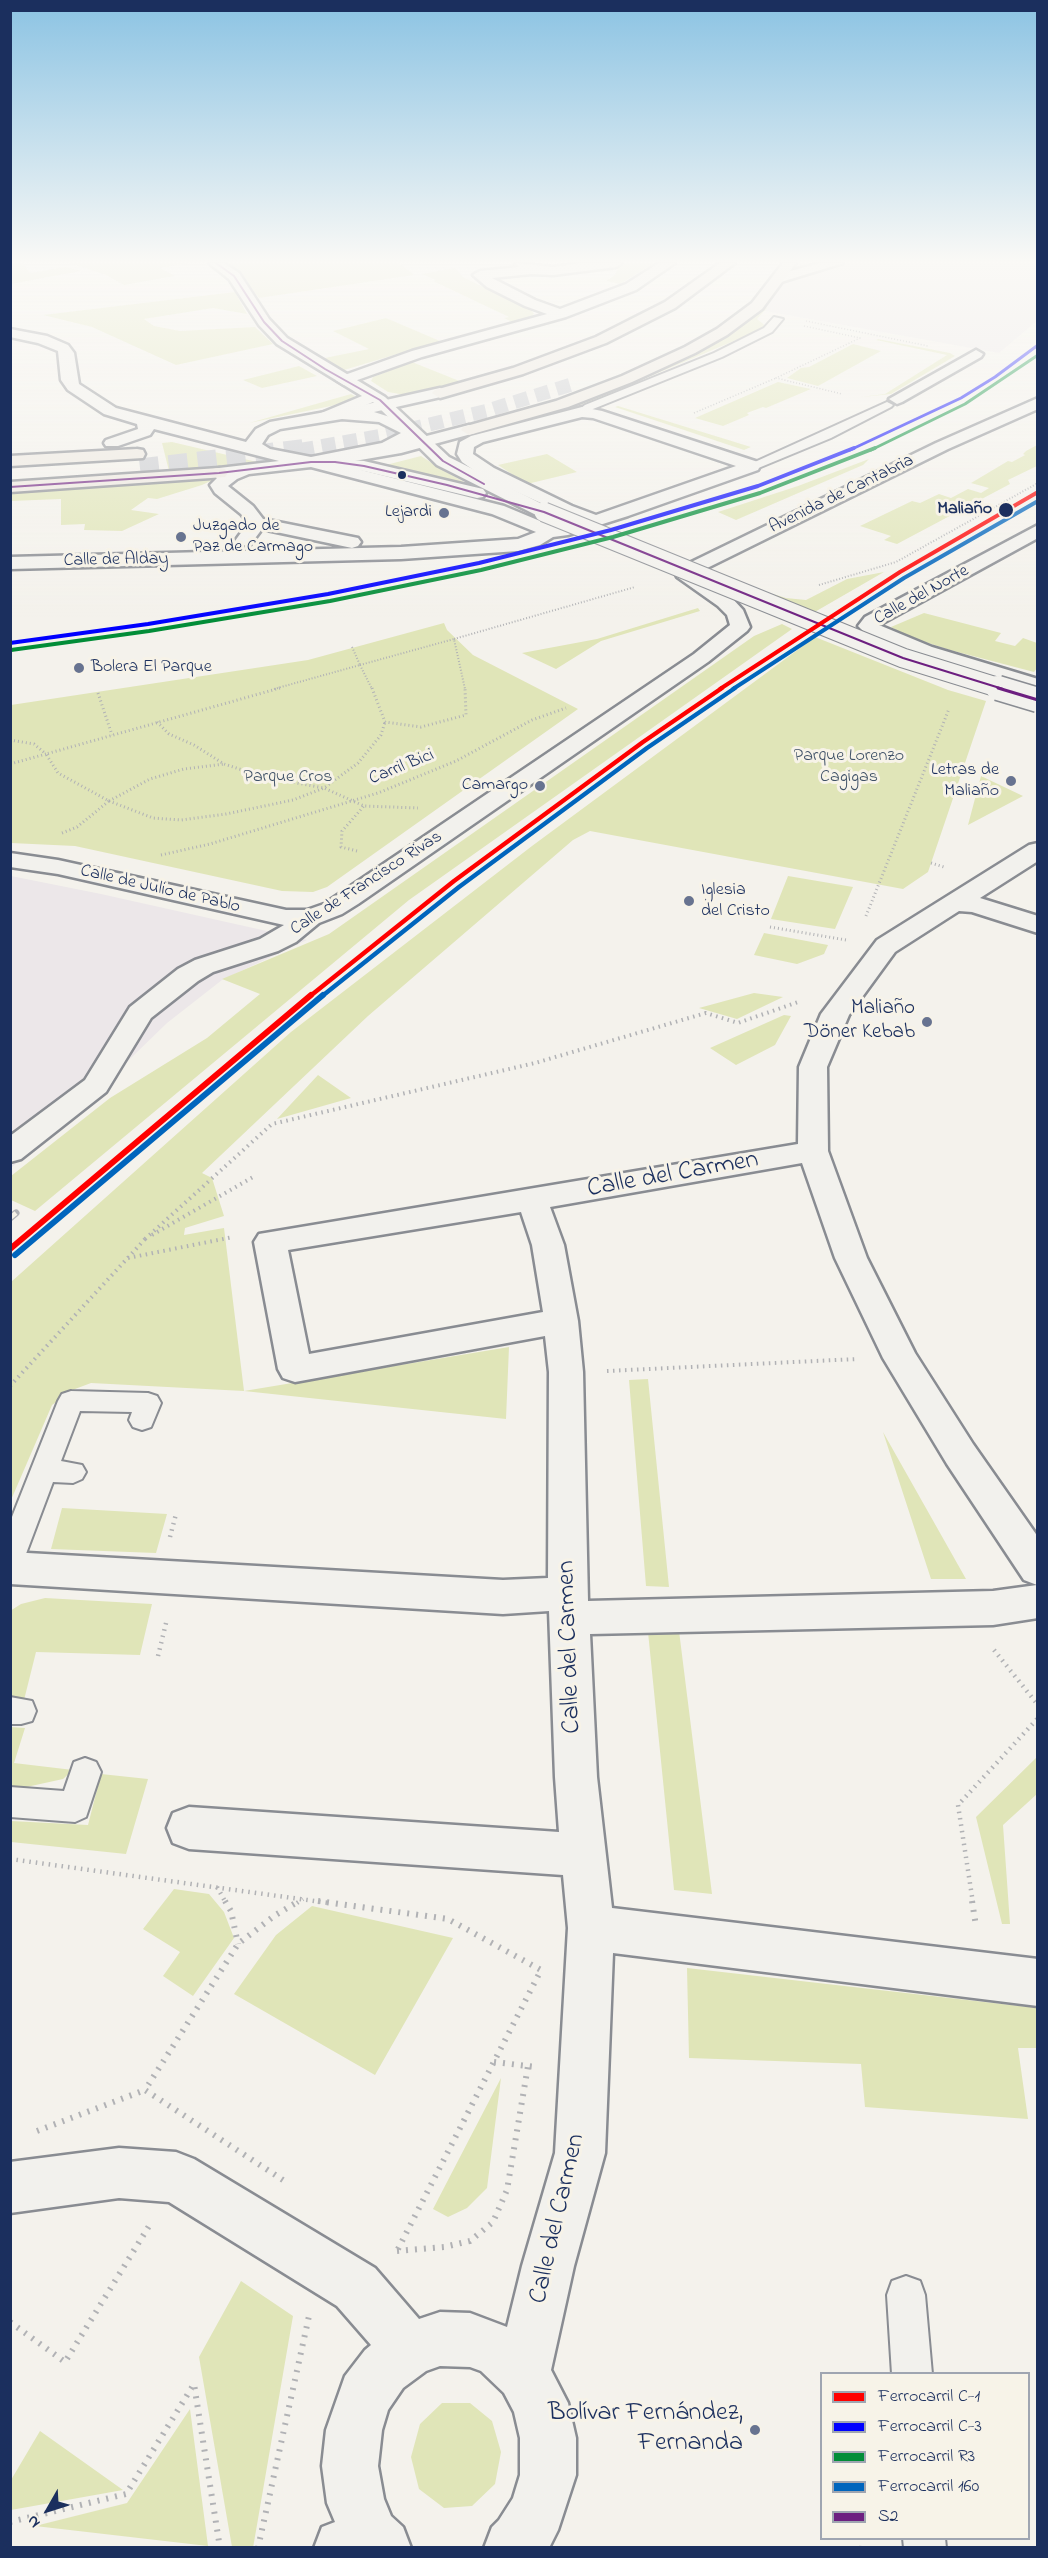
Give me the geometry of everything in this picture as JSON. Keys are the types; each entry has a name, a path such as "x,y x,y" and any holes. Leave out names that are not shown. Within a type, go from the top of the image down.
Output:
{"highway":[{"path":"440,393 477,382"},
{"path":"573,384 577,382"},
{"path":"470,430 570,401 614,382"},
{"path":"10,449 112,443 138,454"},
{"path":"10,461 138,454"},
{"path":"10,474 138,454"},
{"path":"10,487 219,473"}],"street":[{"path":"70,382 73,387 110,411 144,422 498,510 549,532"},
{"path":"349,382 386,405 407,425 417,439"},
{"path":"892,402 926,382"},
{"path":"325,417 365,401 370,397 369,393"},
{"path":"138,454 195,435 325,417 440,393"},
{"name":"Avenida de Cantabria","path":"718,596 684,573 942,446 1038,404"},
{"path":"594,520 566,510 488,472 465,454 466,446 477,439 582,412 596,414 752,466"},
{"path":"342,414 382,418 400,425 443,461 544,512 886,651 1038,700"},
{"path":"112,443 144,432 146,428 144,422"},
{"path":"257,450 254,446 258,436 276,425"},
{"path":"219,473 331,459 417,439 470,430"},
{"path":"311,462 364,466 447,485 544,512"},
{"path":"243,471 222,481 220,489 247,510 257,523 401,553 518,545 534,541 549,532 562,531 752,466"},
{"path":"221,559 244,541 257,523"},
{"name":"Calle del Norte","path":"1038,530 872,621 868,626 925,651 1038,686"},
{"name":"Calle de Alday","path":"10,563 401,553"},
{"name":"Calle de Francisco Rivas","path":"10,1152 96,1086 140,1013 180,981 204,966 269,945 287,936 310,918 333,909 349,899 732,635 740,627 736,614 718,596"},
{"path":"1038,850 886,946 835,1014 813,1067 813,1151 851,1258 900,1358 960,1454 1038,1569"},
{"name":"Calle de Julio de Pablo","path":"10,860 58,867 286,918 310,918"},
{"path":"955,903 975,904 1038,925"},
{"name":"Calle del Carmen","path":"523,2374 548,2266 580,2153 591,1928 576,1777 569,1606 566,1372 561,1321 548,1245 532,1200 813,1151"},
{"path":"532,1200 270,1242 295,1369 561,1321"},
{"path":"10,1568 503,1597 569,1606 962,1609 993,1608 1038,1601"},
{"path":"189,1828 584,1856"},
{"path":"591,1928 1038,1983"},
{"path":"10,2188 119,2173 176,2177 356,2287 410,2349"},
{"path":"365,2544 350,2466 354,2430 365,2396 384,2369 410,2349 440,2339 470,2340 499,2351 523,2374 540,2403 548,2438 548,2475 538,2510 523,2545"}],"lane":[{"path":"582,412 649,382"},
{"path":"752,466 827,435 892,402"},
{"path":"10,1559 70,1401 148,1403 142,1420"},
{"path":"44,1471 73,1472"},
{"path":"10,1802 75,1808 86,1772"},
{"path":"906,2295 912,2372"}],"path":[{"path":"693,414 766,382"},
{"path":"795,382 844,394"},
{"path":"812,588 896,562 1038,483"},
{"path":"10,764 636,587"},
{"path":"386,722 421,727 466,715 465,681 454,639"},
{"path":"10,740 34,744 46,754 58,773 109,801 153,818 181,820 226,814 294,800 324,788 358,763 381,735 386,722 352,647"},
{"path":"98,693 112,735"},
{"name":"Carril Bici","path":"153,856 200,847 378,794 456,761 532,720 552,711 573,706"},
{"path":"863,925 949,708"},
{"path":"157,722 169,734 194,745 224,764 264,777 324,788 364,806 420,808"},
{"path":"55,834 77,827 109,801 150,779 184,769 224,764"},
{"path":"359,852 341,847 342,831 364,806"},
{"path":"770,927 853,941"},
{"path":"10,1386 145,1239 272,1124 535,1063 706,1012 738,1023 806,1000"},
{"path":"145,1239 254,1177"},
{"path":"128,1258 243,1234 270,1242"},
{"path":"566,1372 900,1358"},
{"path":"962,1609 1038,1705"},
{"path":"983,1976 958,1805 1038,1718"},
{"path":"10,1859 448,1919 541,1970 397,2251"},
{"path":"217,1887 231,1911 238,1944"},
{"path":"28,2134 145,2090 238,1944 274,1916 303,1899"},
{"path":"388,2246 397,2251 444,2247 470,2241 493,2222 507,2190 528,2066"},
{"path":"145,2090 293,2187"},
{"path":"10,2322 65,2362 153,2220"},
{"path":"258,2547 311,2308 329,2270"},
{"path":"10,2522 126,2494 194,2384 220,2547"}],"shaded area":[{"path":"11,876 307,940 222,980 167,1023 99,1089 11,1168"}],"green space":[{"path":"249,382 288,382 262,388"},
{"path":"373,382 460,382 405,395 388,392"},
{"path":"636,382 587,403 466,436 570,406"},
{"path":"777,382 811,389 766,408 747,413 749,415 723,426 695,418"},
{"path":"804,382 825,382 818,386"},
{"path":"903,382 911,382 891,394 861,397 885,394"},
{"path":"351,394 355,396 352,399 331,406 249,423"},
{"path":"618,406 751,447 744,450 615,407"},
{"path":"172,442 257,462 169,471 162,443"},
{"path":"1037,445 1037,466 1008,480 1010,484 897,544 884,540 891,536 860,526 912,501 920,503 939,494 951,498 968,489 981,493 989,488 971,483 1008,461 1012,462 1025,455 1023,454 1026,451"},
{"path":"547,454 577,472 527,484 498,465"},
{"path":"421,456 468,484 464,486 382,466"},
{"path":"869,459 863,465 736,520 718,512 798,486"},
{"path":"217,478 157,499 148,498 131,510 159,514 122,531 84,530 85,524 61,525 61,499 11,501 11,493"},
{"path":"884,572 813,613 773,594 806,600 847,579"},
{"path":"698,608 700,611 601,641 556,669 522,653 597,639"},
{"path":"924,613 1001,633 995,641 1015,646 1023,638 1037,643 1037,668 1034,672 950,650 907,636 891,627"},
{"name":"Parque Cros","path":"444,623 447,630 473,655 578,709 327,887 313,892 282,891 75,846 11,843 11,705 308,660"},
{"path":"782,624 792,629 409,900 35,1211 11,1200 11,1176 110,1098 207,1038 260,994 222,979 329,934 754,636"},
{"name":"Parque Lorenzo Cagigas","path":"815,637 948,690 986,701 928,872 903,889 590,831 573,840 368,1016 202,1173 212,1178 224,1216 185,1228 184,1235 224,1228 244,1391 91,1383 75,1389 52,1405 11,1500 11,1282 291,1032 532,846"},
{"path":"981,776 1023,796 968,825"},
{"path":"788,876 853,887 835,929 771,919"},
{"path":"764,933 828,945 824,954 797,964 754,955"},
{"path":"754,993 783,997 737,1019 699,1008"},
{"path":"784,1015 791,1016 775,1045 736,1065 710,1048"},
{"path":"318,1075 351,1098 277,1119"},
{"path":"509,1347 506,1419 244,1391"},
{"path":"648,1379 669,1587 646,1586 629,1380"},
{"path":"883,1432 966,1579 931,1579"},
{"path":"62,1508 167,1514 156,1553 51,1549"},
{"path":"45,1598 152,1604 140,1655 36,1652 24,1700 11,1697 10,1611 21,1604"},
{"path":"679,1631 712,1894 674,1890 648,1632"},
{"path":"10,1727 25,1728 14,1763 73,1770 63,1779 22,1788 11,1787"},
{"path":"1037,1757 1037,1794 1003,1825 1010,1924 1002,1924 976,1817"},
{"path":"101,1774 148,1779 126,1854 11,1842 11,1821 88,1825"},
{"path":"174,1889 209,1894 224,1912 234,1938 193,1996 163,1976 180,1952 143,1929"},
{"path":"312,1906 453,1938 375,2075 234,1994 276,1935"},
{"path":"687,1968 1037,2008 1037,2048 1018,2048 1028,2119 865,2107 861,2064 689,2058"},
{"path":"501,2078 487,2188 467,2208 448,2217 433,2209"},
{"path":"241,2281 293,2316 253,2548 232,2547 199,2357"},
{"path":"442,2403 470,2403 492,2421 501,2452 495,2484 472,2506 444,2508 419,2489 411,2457 420,2424"},
{"path":"190,2409 208,2546 35,2526 127,2503"},
{"path":"40,2431 123,2490 11,2510 11,2480"}],"tunnel":[{"path":"300,450 385,435 486,411 573,384"},
{"path":"140,468 308,448"}],"railway":[{"path":"10,1218 16,1213"}],"rail line":[{"name":"C-3","path":"10,643 148,624 328,594 479,563 611,530 758,486 871,442 961,398 986,382"},
{"name":"R3","path":"11,650 149,631 330,601 481,570 613,537 760,493 874,449 965,404 1000,382"},
{"name":"C-1","path":"10,1249 342,969 454,881 643,742 774,652 900,572 1038,492"},
{"name":"160","path":"15,1255 347,975 459,887 647,748 778,658 904,578 1038,501"}],"transit line":[{"name":"S2","path":"349,382 380,400 443,461 484,484"},
{"name":"S2","path":"10,487 219,473 311,462 335,462 364,466 447,485 544,512 903,658 1038,700"}],"place":[{"name":"Maliaño","path":"1006,510"},
{"name":"Lejardi","path":"444,513"},
{"name":"Juzgado de Paz de Carmago","path":"181,537"},
{"name":"Bolera El Parque","path":"79,668"},
{"name":"Letras de Maliaño","path":"1011,781"},
{"name":"Camargo","path":"540,786"},
{"name":"Iglesia del Cristo","path":"689,901"},
{"name":"Maliaño Döner Kebab","path":"927,1022"},
{"name":"Bolívar Fernández, Fernanda","path":"755,2430"}]}
